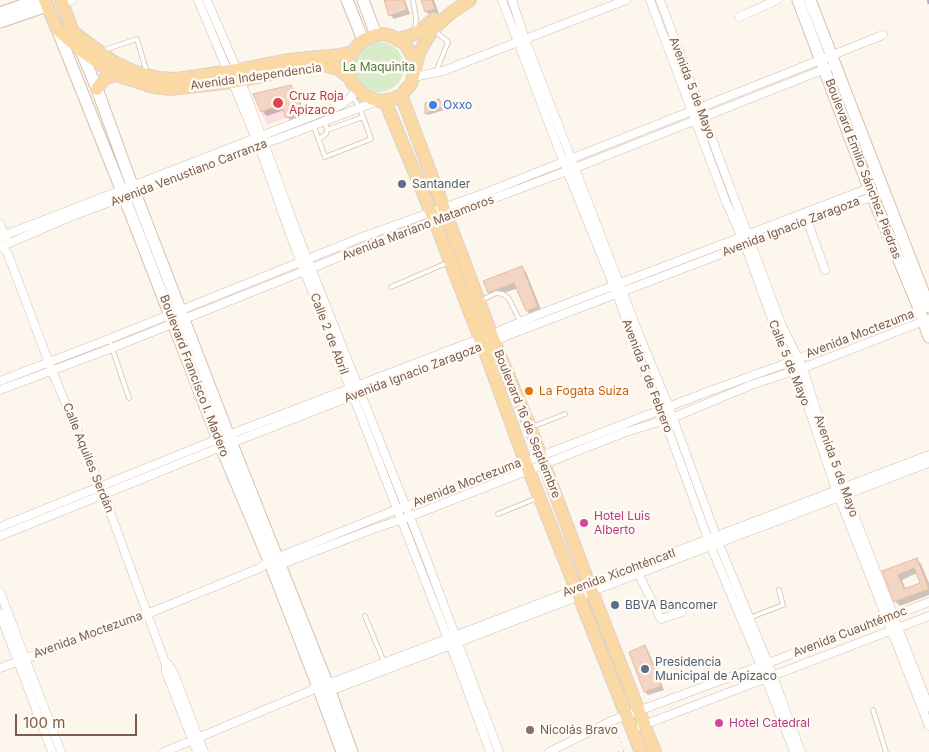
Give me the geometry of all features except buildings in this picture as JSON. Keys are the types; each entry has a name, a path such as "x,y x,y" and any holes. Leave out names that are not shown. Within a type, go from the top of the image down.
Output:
{"main road":[{"path":"348,0 363,40"},
{"path":"414,73 412,55 409,49 399,39 384,34 376,34 363,40 352,52 348,64 349,77 354,93 382,101 401,95 406,90 414,73 419,53 430,27 456,0"},
{"path":"399,39 430,27 470,0"},
{"name":"Boulevard Emilio Sánchez Piedras","path":"798,0 813,23 840,93 882,188 926,313 929,337"},
{"name":"Boulevard Emilio Sánchez Piedras","path":"810,0 813,23"},
{"name":"Boulevard Francisco I. Madero","path":"65,1 73,32 97,89 128,191"},
{"path":"367,1 376,34"},
{"path":"0,13 38,4"},
{"path":"0,22 38,4"},
{"name":"Boulevard Francisco I. Madero","path":"38,4 57,29 128,191 271,564 321,688 342,752"},
{"name":"Avenida Independencia","path":"57,29 81,50 116,75 154,87 170,89 235,76 310,66 338,69 349,77"},
{"name":"Avenida Independencia","path":"73,32 115,63 133,71 158,78 235,76 288,60 352,52"},
{"path":"97,89 105,78 116,75"},
{"name":"Boulevard Emilio Sánchez Piedras","path":"840,93 870,192 926,313"},
{"name":"Boulevard 16 de Septiembre","path":"401,95 439,214 450,262 530,427 590,588 633,713"},
{"name":"Boulevard 16 de Septiembre","path":"382,101 439,214 479,301 487,340 527,466 539,497 577,593 639,727 655,752"},
{"name":"Boulevard Francisco I. Madero","path":"321,688 352,752"},
{"name":"Boulevard 16 de Septiembre","path":"639,727 641,752"}],"street":[{"name":"Calle 2 de Abril","path":"198,0 207,10 235,76 294,236 402,508 416,557 435,594"},
{"name":"Calle 2 de Abril","path":"207,0 207,10"},
{"name":"Avenida 5 de Febrero","path":"502,0 521,41 620,292 648,370 665,408 682,457 692,496 714,542 765,665 798,752"},
{"name":"Avenida 5 de Febrero","path":"512,0 521,41"},
{"path":"414,73 436,72 626,0"},
{"name":"Calle 5 de Mayo","path":"650,0 679,77 696,110 695,120 715,160 745,235 790,362 811,406 871,571 927,707 929,726"},
{"name":"Avenida 5 de Mayo","path":"660,0 687,74 696,110 704,116 715,160"},
{"path":"739,17 777,0"},
{"path":"664,38 673,35"},
{"path":"828,63 883,35"},
{"name":"Avenida Mariano Matamoros","path":"0,390 112,348 224,292 262,278 306,266 369,245 567,159 758,85 828,63"},
{"name":"Avenida Mariano Matamoros","path":"0,381 109,339 228,302 265,287 365,236 488,201 762,94 828,63"},
{"path":"679,77 687,74"},
{"path":"758,85 762,94"},
{"name":"Avenida Venustiano Carranza","path":"2,236 68,214 128,191 198,160 342,106 354,93"},
{"name":"Avenida Venustiano Carranza","path":"128,191 202,169 314,126 326,126 360,108 382,101"},
{"path":"629,136 633,145"},
{"path":"198,160 202,169"},
{"name":"Avenida Ignacio Zaragoza","path":"225,442 304,416 357,395 487,340 520,321 537,314 804,213 882,188"},
{"name":"Avenida Ignacio Zaragoza","path":"0,536 38,516 225,442 300,408 354,387 575,310 807,221 870,192"},
{"path":"485,193 488,201"},
{"path":"804,213 825,270"},
{"name":"Avenida Venustiano Carranza","path":"2,245 68,214"},
{"name":"Calle Aquiles Serdán","path":"0,224 2,245 8,254 48,362 102,490 165,662 166,672 196,740 204,752"},
{"path":"365,236 369,245"},
{"path":"262,278 265,287"},
{"path":"224,292 228,302"},
{"path":"572,302 575,310"},
{"name":"Avenida Moctezuma","path":"271,564 323,549 405,518 431,502 484,478 527,466 624,429 665,408 790,362 854,336 926,313"},
{"name":"Avenida Moctezuma","path":"624,429 668,419 750,385 803,368 859,346 926,313"},
{"path":"537,314 540,323"},
{"name":"Avenida 5 de Mayo","path":"779,327 803,368 811,406"},
{"path":"854,336 859,346"},
{"path":"747,377 750,385"},
{"path":"707,392 710,402"},
{"path":"300,408 304,416"},
{"name":"Avenida 5 de Febrero","path":"682,457 700,493 714,542"},
{"name":"Avenida Xicohténcatl","path":"164,752 321,688 497,624 926,460"},
{"name":"Avenida Moctezuma","path":"0,668 147,614 402,508 488,487 527,466"},
{"path":"484,478 488,487"},
{"path":"692,496 700,493"},
{"name":"Avenida Ignacio Zaragoza","path":"0,527 38,516"},
{"name":"Calle 2 de Abril","path":"405,518 424,555 435,594 474,695 499,752"},
{"path":"370,521 372,529"},
{"path":"319,541 323,549"},
{"path":"416,557 424,555"},
{"path":"637,570 661,619 682,612"},
{"path":"0,595 46,724 61,752"},
{"name":"Avenida Cuauhtémoc","path":"549,752 611,721 765,665 929,602"},
{"path":"0,614 22,660"},
{"name":"Avenida Cuauhtémoc","path":"639,727 929,616"},
{"name":"Avenida Xicohténcatl","path":"371,671 384,662 412,656"},
{"name":"Calle 2 de Abril","path":"474,695 490,752"},
{"path":"46,724 52,752"},
{"name":"Calle Aquiles Serdán","path":"196,740 197,752"}],"lane":[{"path":"413,0 416,18 415,34"},
{"path":"430,27 448,42 436,72"},
{"path":"98,52 137,39 148,75"},
{"path":"311,117 325,157 371,139 354,93"},
{"path":"319,139 324,137 326,126 363,117"},
{"path":"391,287 450,262"},
{"path":"479,301 496,293 503,294 509,299 520,321"},
{"path":"109,339 129,398"},
{"path":"530,427 565,414"},
{"path":"498,514 539,497"},
{"path":"745,619 784,605 779,590"},
{"path":"365,616 384,662"},
{"path":"873,710 886,752"}],"path":[{"path":"611,721 624,751 618,752"}],"shaded area":[{"name":"Cruz Roja Apizaco","path":"291,85 303,112 267,125 253,94"}],"green space":[{"name":"La Maquinita","path":"379,42 388,44 399,53 404,67 402,76 393,87 379,92 370,90 359,81 354,67 356,58 365,47"}],"railway":[{"path":"928,0 929,4"}],"place":[{"name":"Cruz Roja Apizaco","path":"278,103"},
{"name":"Oxxo","path":"433,105"},
{"name":"Santander","path":"402,184"},
{"name":"La Fogata Suiza","path":"529,391"},
{"name":"Hotel Luis Alberto","path":"584,523"},
{"name":"BBVA Bancomer","path":"615,605"},
{"name":"Presidencia Municipal de Apizaco","path":"645,669"},
{"name":"Hotel Catedral","path":"719,723"},
{"name":"Nicolás Bravo","path":"530,730"}]}
